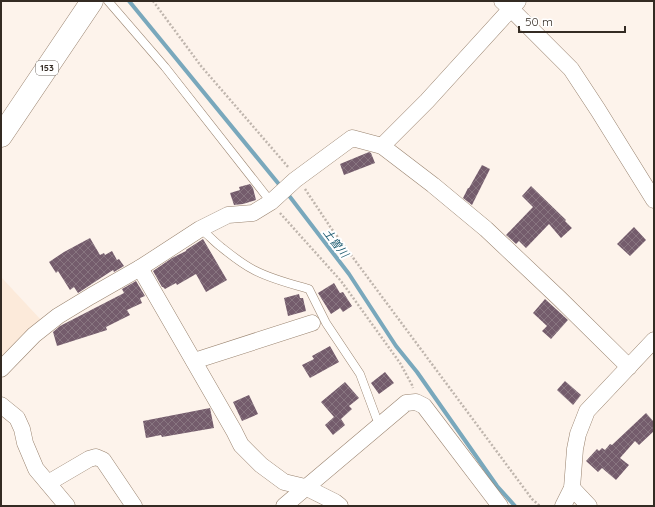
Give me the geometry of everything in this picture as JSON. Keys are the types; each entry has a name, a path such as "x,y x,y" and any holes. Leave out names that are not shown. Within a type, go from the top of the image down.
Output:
{"highway":[{"name":"153","path":"1,136 92,1"}],"street":[{"path":"382,146 427,101 510,4 571,69 654,200"},
{"path":"1,369 34,335 58,316 140,268 200,229 228,215 253,213 273,200 296,178 352,138 382,146 433,184 486,229 559,298 628,367"},
{"path":"140,268 241,445 261,465 284,482 305,487 340,506"},
{"path":"194,361 312,323"},
{"path":"563,506 572,488 575,449 578,434 587,411 654,340"},
{"path":"284,506 406,403 416,402 424,406 500,506"},
{"path":"1,405 17,418 22,429 25,443 36,469 67,506"},
{"path":"48,483 89,459 96,457 103,460 134,506"},
{"path":"572,488 589,506"}],"lane":[{"path":"108,1 165,67 273,200"},
{"path":"200,229 239,261 254,270 309,289 326,323 360,374 380,425"}],"path":[{"path":"153,1 201,66 296,178 331,228 532,499 540,506"},
{"path":"273,200 341,281 400,363 412,385 416,402"}],"shaded area":[{"path":"1,277 41,320 1,358"}],"building":[{"path":"369,152 371,153 375,163 344,175 340,164"},
{"path":"482,165 490,169 472,205 463,198"},
{"path":"250,184 253,188 256,200 234,205 230,193 240,190 239,187"},
{"path":"531,186 566,220 565,221 572,228 561,238 549,224 526,248 519,241 516,244 506,235 533,207 522,196"},
{"path":"634,227 646,240 630,256 617,244"},
{"path":"90,238 100,255 104,253 105,255 112,251 117,260 119,259 124,266 114,272 113,270 78,293 74,287 70,290 58,271 56,273 49,262"},
{"path":"203,239 227,280 206,292 196,274 177,285 176,283 165,289 162,287 153,271"},
{"path":"136,281 145,296 140,298 142,303 127,310 130,315 106,327 107,330 57,346 53,332 60,326 124,293 122,289"},
{"path":"334,283 340,293 343,292 352,306 343,312 340,308 331,314 318,293"},
{"path":"299,294 300,298 303,298 306,311 288,316 284,298"},
{"path":"545,299 568,320 551,339 542,331 547,326 533,313"},
{"path":"330,346 339,362 310,378 302,365 314,359 312,356"},
{"path":"385,372 394,383 379,394 371,383"},
{"path":"565,381 581,395 573,405 557,390"},
{"path":"345,382 359,398 349,406 352,409 341,419 345,425 333,435 325,425 334,417 321,402"},
{"path":"249,395 258,414 242,421 233,402"},
{"path":"210,408 214,428 162,437 161,435 146,438 143,421"},
{"path":"646,413 654,422 654,431 639,445 635,441 620,458 629,465 616,480 602,468 598,472 586,461 597,449 599,451 602,448 605,450 610,444 612,445"}],"waterway":[{"name":"土曽川","path":"129,1 282,188"},
{"name":"土曽川","path":"287,193 349,274 396,346 417,372 497,486 515,506"}]}
